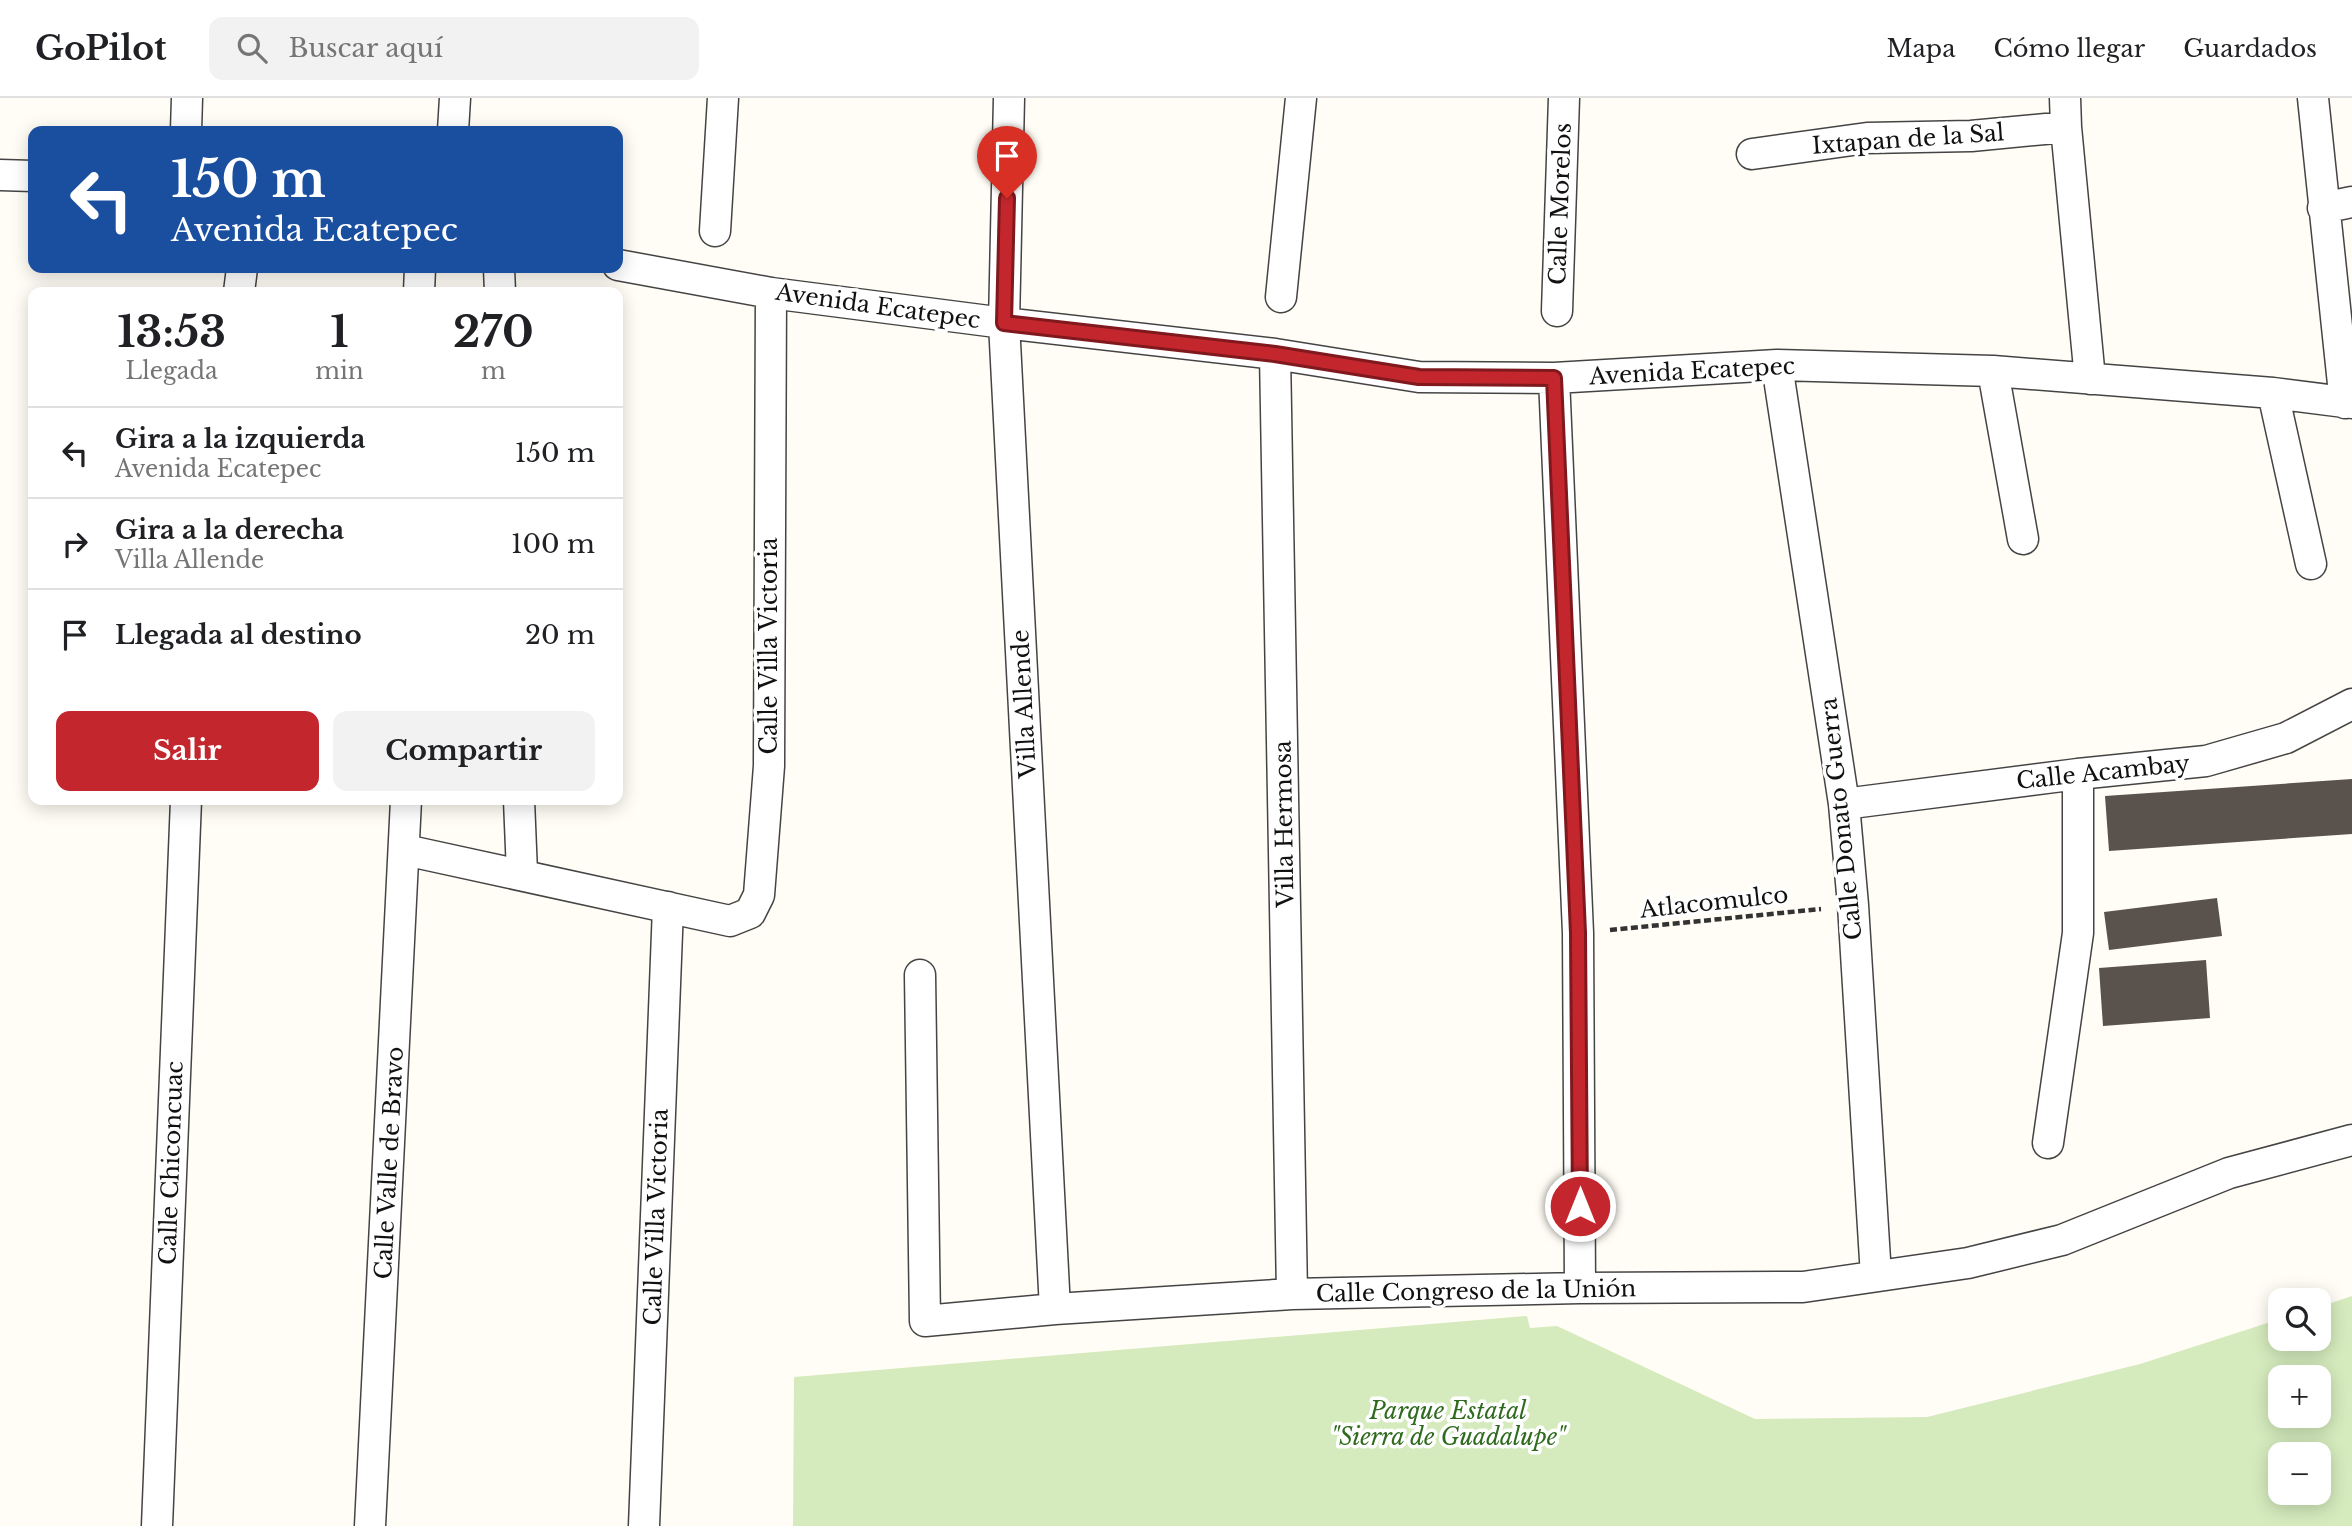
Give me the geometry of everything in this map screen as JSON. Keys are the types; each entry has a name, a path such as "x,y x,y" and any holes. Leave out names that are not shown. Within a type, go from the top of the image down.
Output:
{"street":[{"path":"186,126 187,98"},
{"path":"453,126 455,98"},
{"path":"715,230 723,98"},
{"name":"Villa Allende","path":"1009,98 1004,323 1055,1309"},
{"path":"1281,297 1301,98"},
{"name":"Calle Morelos","path":"1557,311 1564,98"},
{"path":"2313,98 2338,205 2349,403"},
{"path":"2065,112 2090,379"},
{"name":"Ixtapan de la Sal","path":"1752,154 1867,138 1972,136 2065,112"},
{"path":"0,175 28,176"},
{"name":"Avenida Ecatepec","path":"623,266 771,293 1275,354 1419,377 1554,378 1777,365 1993,371 2273,393 2349,403"},
{"name":"Calle Villa Victoria","path":"405,850 522,873 730,921 750,913 759,895 769,766 771,293"},
{"name":"Villa Hermosa","path":"1275,354 1292,1294"},
{"name":"Calle Donato Guerra","path":"1777,365 1844,804 1853,905 1876,1276"},
{"path":"1993,371 2023,539"},
{"path":"1554,378 1578,933 1580,1288"},
{"path":"2273,393 2311,564"},
{"name":"Calle Acambay","path":"1844,804 2078,774 2206,761 2286,738 2352,704"},
{"path":"2049,1143 2078,933 2078,774"},
{"name":"Calle Chiconcuac","path":"157,1526 186,805"},
{"name":"Calle Valle de Bravo","path":"370,1526 406,805"},
{"path":"519,805 522,873"},
{"name":"Calle Villa Victoria","path":"644,1526 668,907"},
{"name":"Calle Congreso de la Unión","path":"920,975 925,1321 1055,1309 1292,1294 1803,1287 1968,1264 2062,1240 2229,1173 2352,1140"}],"path":[{"name":"Atlacomulco","path":"1578,933 1853,905"}],"green space":[{"name":"Parque Estatal \"Sierra de Guadalupe\"","path":"2352,1296 2352,1526 793,1526 794,1377 1527,1316 1530,1328 1557,1326 1755,1419 1927,1417 2140,1364 2268,1323 2268,1351 2331,1351 2331,1303"}],"building":[{"path":"2352,779 2352,834 2109,851 2105,796"},
{"path":"2217,898 2222,936 2109,950 2104,912"},
{"path":"2206,960 2210,1018 2103,1026 2099,968"}],"route":[{"path":"1007,198 1004,323 1275,354 1419,377 1554,378 1578,933 1580,1206"}]}
